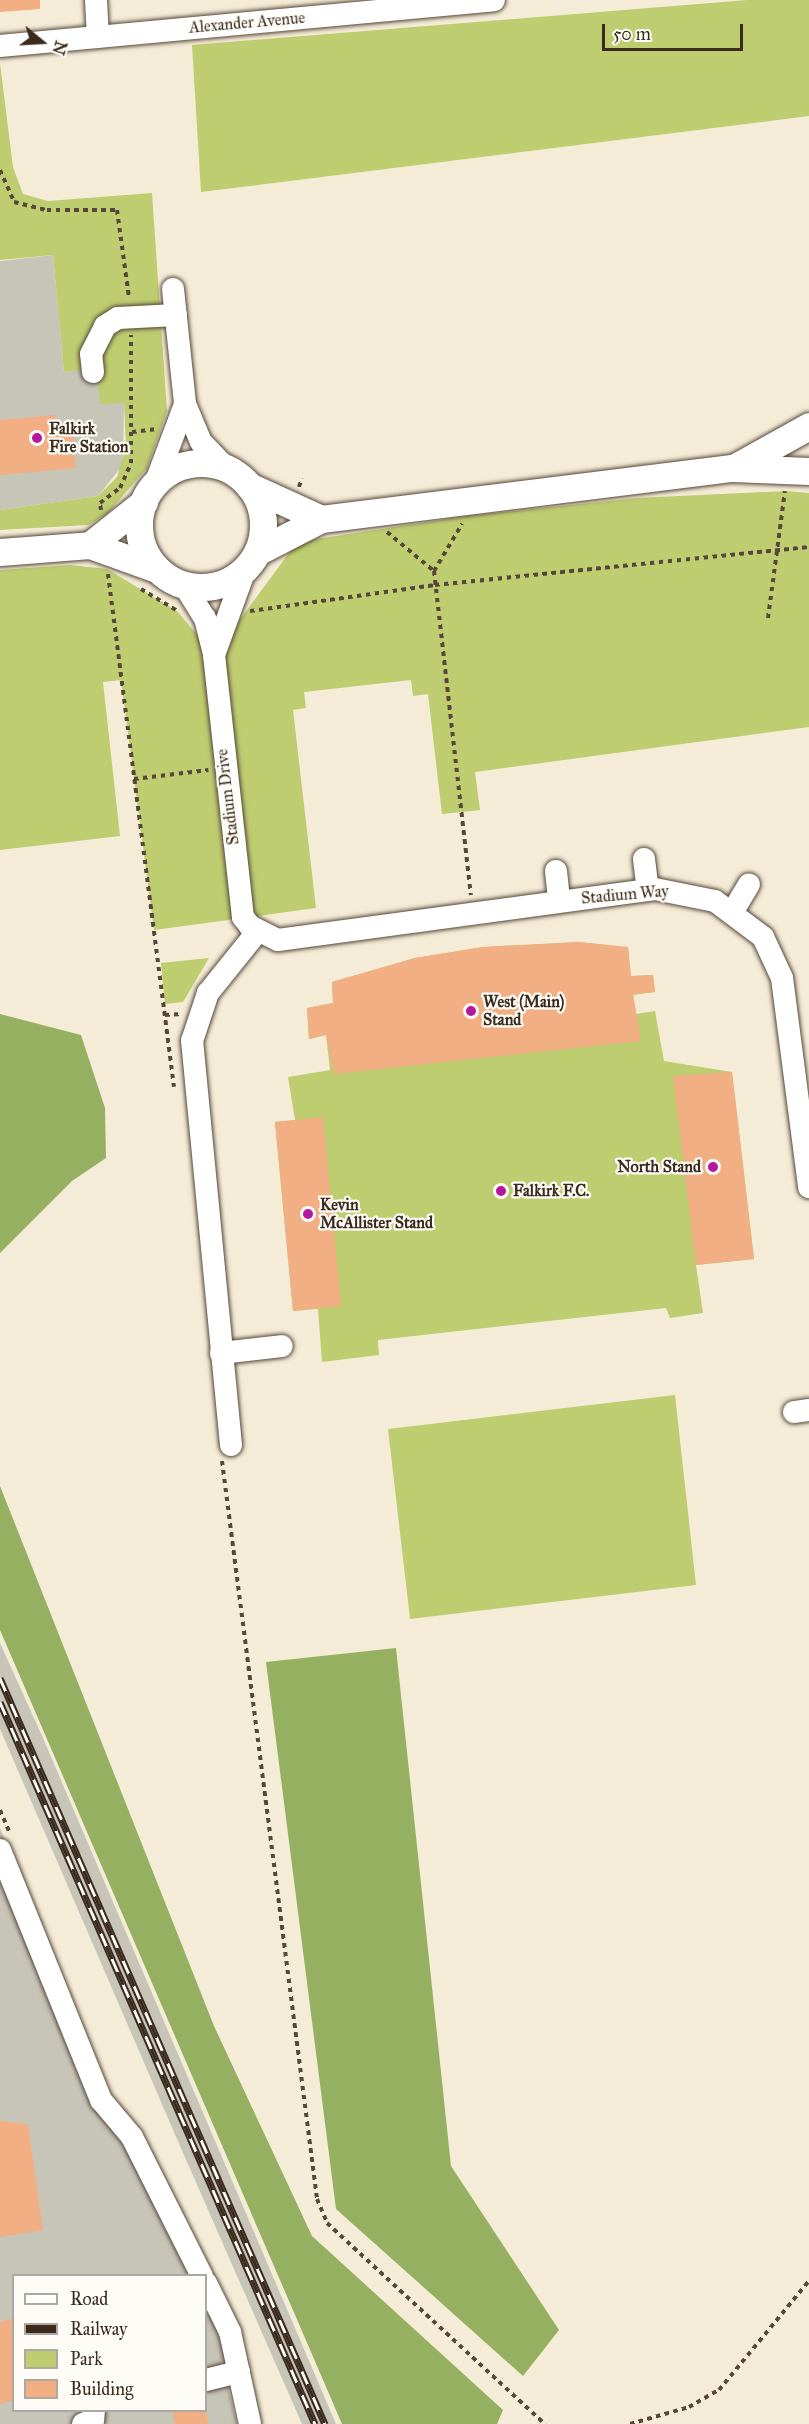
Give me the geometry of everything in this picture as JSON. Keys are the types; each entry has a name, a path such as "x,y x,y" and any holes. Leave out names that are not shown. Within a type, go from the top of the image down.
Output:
{"main road":[{"path":"732,468 809,426"},
{"path":"90,545 149,493 189,464 228,470 249,486 321,519"},
{"path":"0,552 90,545 148,578 184,585 217,585 251,561 321,519 732,468 809,471"},
{"path":"249,486 263,518 251,561"},
{"path":"148,578 140,537 149,493"}],"street":[{"path":"96,0 98,37"},
{"name":"Alexander Avenue","path":"0,46 494,0"},
{"path":"173,289 184,404 201,442 228,470"},
{"path":"93,372 91,354 105,326 131,317 176,315"},
{"path":"149,493 184,404"},
{"name":"Stadium Drive","path":"251,561 216,616 214,655 224,768 243,917 257,932"},
{"path":"184,585 216,616"},
{"path":"644,859 648,890"},
{"path":"556,871 559,901"},
{"path":"733,910 749,884"},
{"name":"Stadium Way","path":"257,932 278,940 472,911 648,890 693,894 733,910 763,938 782,978 809,1187"},
{"path":"226,1451 221,1353 192,1041 207,993 257,932"},
{"path":"221,1353 282,1346"},
{"path":"0,1850 101,2100 132,2137 201,2274"},
{"path":"207,2285 230,2332 250,2424"},
{"path":"207,2380 239,2372"},
{"path":"83,2424 93,2420 94,2412"}],"path":[{"path":"0,170 14,202 47,210 117,210 131,317 132,432"},
{"path":"768,618 786,491"},
{"path":"467,516 434,571 472,911"},
{"path":"380,527 434,571"},
{"path":"148,578 186,621 435,585 778,546 809,547"},
{"path":"120,575 107,569 175,1095"},
{"path":"134,778 224,768"},
{"path":"226,1451 317,2199 327,2223 545,2424"},
{"path":"630,2424 689,2407 719,2390 809,2281"}],"shaded area":[{"path":"53,255 64,372 97,367 124,403 123,465 98,496 0,510 0,261"},
{"path":"0,1643 43,1738 336,2424 302,2424 0,1729"},
{"path":"0,1828 111,2096 201,2274 12,2274 12,2412 207,2412 207,2286 239,2372 221,2360 237,2424 0,2424"}],"green space":[{"path":"747,0 809,0 809,116 201,192 192,45"},
{"path":"0,63 13,167 23,194 48,201 152,193 167,411 147,468 107,514 88,525 0,530 0,510 98,496 117,477 126,448 124,403 100,404 97,368 64,372 53,255 0,260"},
{"path":"786,491 809,493 809,727 475,772 480,810 442,814 428,694 413,696 411,680 304,692 306,708 293,710 316,908 154,930 121,680 103,682 120,836 0,850 0,570 70,565 107,569 177,611 214,655 297,542 467,516 637,498"},
{"path":"579,942 628,948 631,976 653,975 655,992 633,995 636,1014 655,1011 664,1061 732,1072 754,1259 696,1265 703,1313 670,1318 666,1308 378,1340 379,1355 322,1362 318,1309 293,1311 275,1122 295,1120 288,1077 330,1070 326,1035 309,1039 307,1008 333,1003 332,982 415,958 483,947"},
{"path":"209,958 183,1002 165,1004 161,963"},
{"path":"0,1014 81,1035 105,1108 106,1158 72,1181 0,1253"},
{"path":"675,1395 696,1585 410,1619 388,1429"},
{"path":"0,1486 214,2026 312,2236 503,2410 497,2424 342,2424 0,1630"},
{"path":"396,1648 451,2166 559,2330 523,2376 336,2209 266,1662"}],"building":[{"path":"0,0 40,0 40,9 0,12"},
{"name":"Falkirk Fire Station","path":"55,415 55,423 72,422 76,468 0,475 0,420"},
{"name":"West (Main) Stand","path":"579,942 628,947 631,976 653,975 655,992 633,994 641,1041 334,1074 326,1035 309,1039 307,1008 333,1003 332,982 415,958 483,947"},
{"name":"North Stand","path":"732,1072 754,1259 696,1265 673,1076"},
{"name":"Kevin McAllister Stand","path":"323,1117 341,1306 293,1311 275,1122"},
{"path":"0,2121 28,2124 43,2230 0,2237"},
{"path":"12,2319 12,2401 0,2404 0,2322"},
{"path":"172,2412 206,2412 209,2424 175,2424"}],"railway":[{"path":"0,1678 325,2424"},
{"path":"0,1702 315,2424"}],"place":[{"name":"Falkirk Fire Station","path":"37,438"},
{"name":"West (Main) Stand","path":"471,1011"},
{"name":"North Stand","path":"713,1167"},
{"name":"Falkirk F.C.","path":"501,1191"},
{"name":"Kevin McAllister Stand","path":"308,1214"}]}
